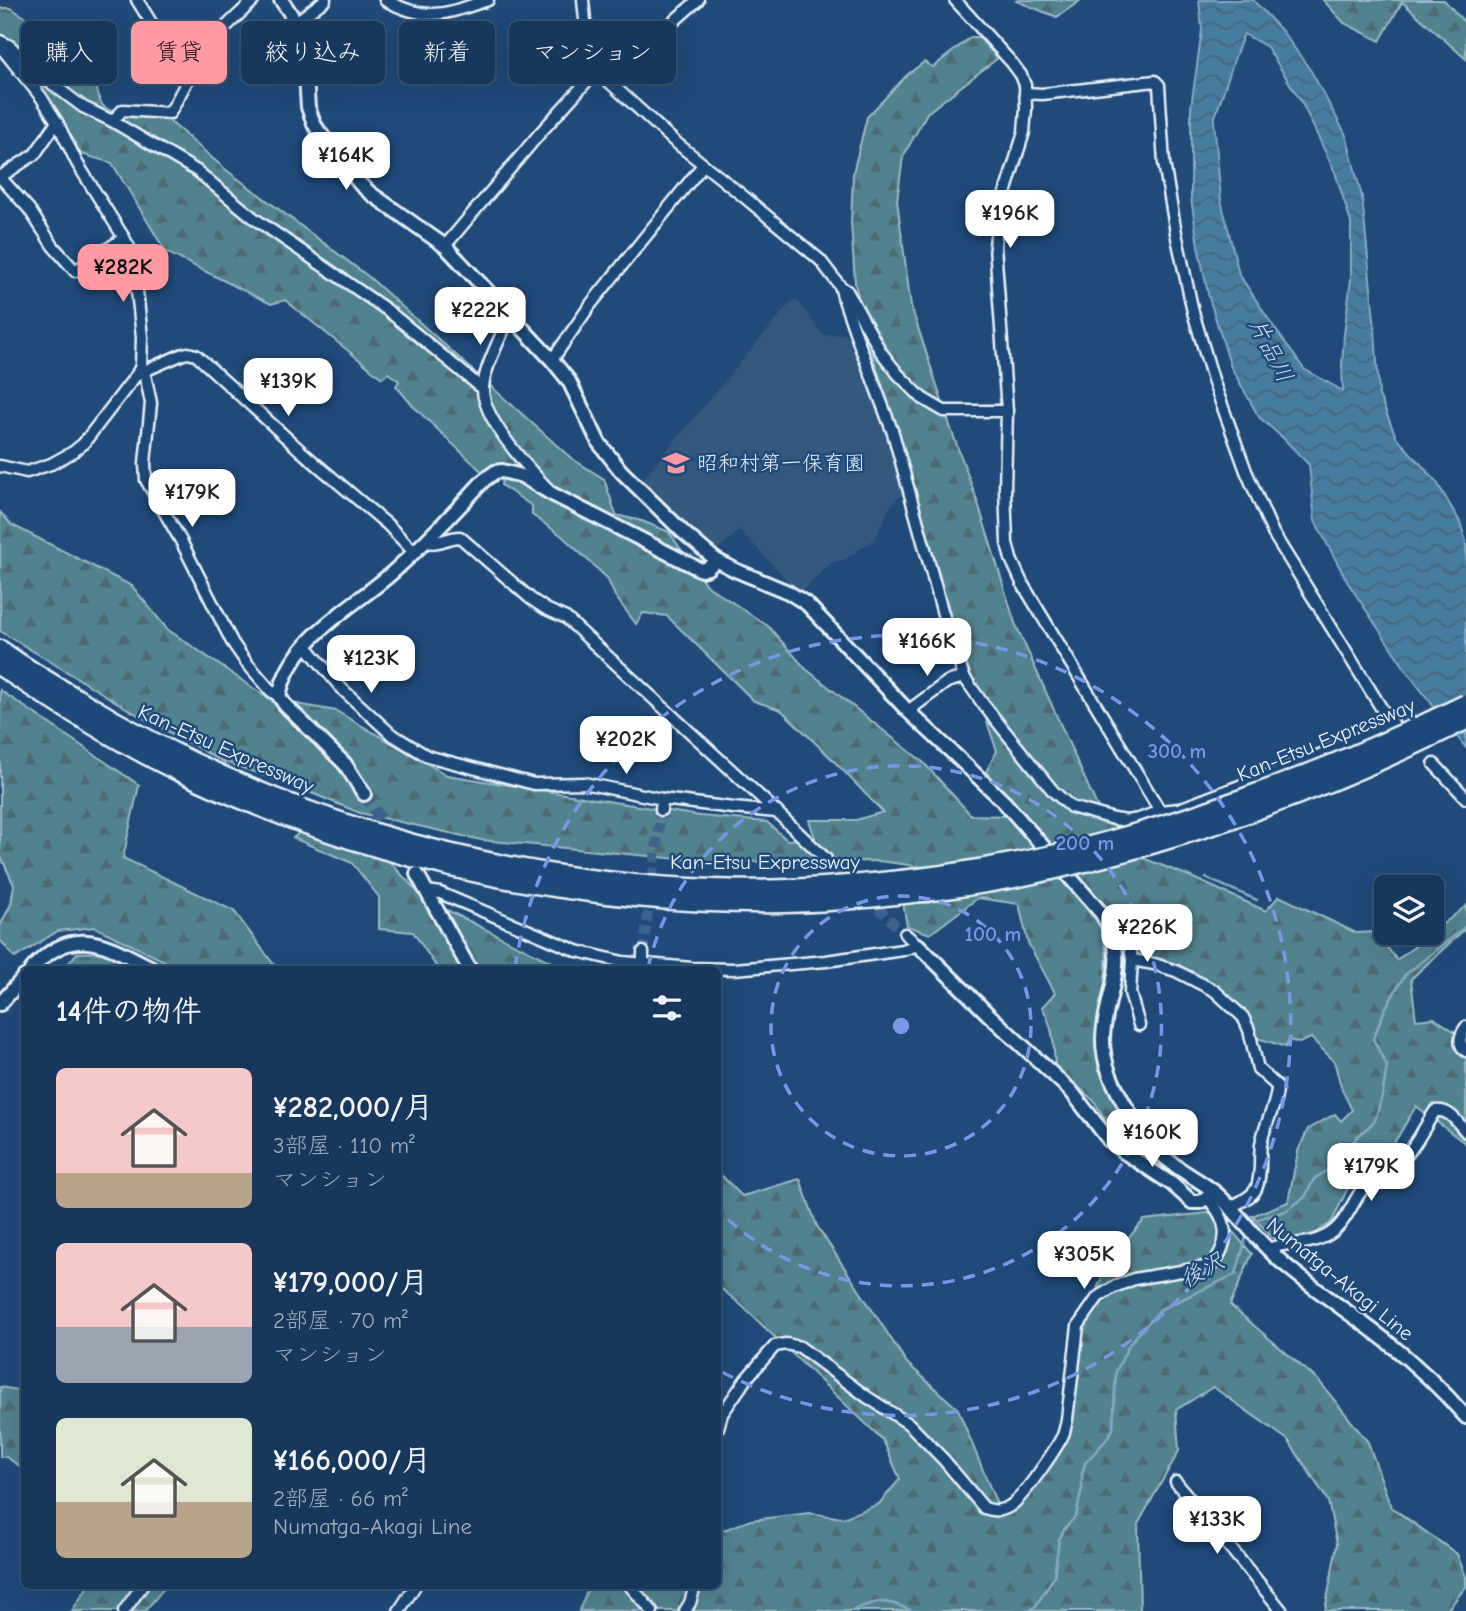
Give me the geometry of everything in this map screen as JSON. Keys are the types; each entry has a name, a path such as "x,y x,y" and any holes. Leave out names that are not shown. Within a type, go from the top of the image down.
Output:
{"highway":[{"name":"Kan-Etsu Expressway","path":"0,650 124,728 179,757 307,811 434,850 493,863 635,884 713,889 789,889 1022,877 1188,833 1270,805 1347,776 1466,720"},
{"name":"Kan-Etsu Expressway","path":"0,666 82,718 176,770 303,824 429,863 492,876 558,888 701,902 788,903 867,898 1101,844 1263,792 1416,729 1466,704"}],"main road":[{"name":"Numatga-Akagi Line","path":"281,0 294,21"},
{"name":"Numatga-Akagi Line","path":"307,84 309,107 314,124 351,174 370,193 445,246 552,360 569,380 599,443 621,471 683,532 716,560 788,592 807,604 908,711 1012,812 1090,900 1106,922 1114,940 1117,960 1103,1038 1104,1051 1110,1075 1150,1144 1233,1213 1282,1263 1387,1341 1464,1409"},
{"path":"364,794 345,764 285,705 279,696 282,683 306,646 328,622 391,573 495,472 522,476 701,570 708,568 716,560"},
{"path":"417,874 468,966"},
{"path":"35,966 50,952 82,940 98,942 148,966"},
{"path":"918,945 1072,1091 1109,1140 1172,1184 1192,1202 1200,1202 1210,1195"},
{"path":"0,1004 21,980"}],"street":[{"path":"137,0 150,21"},
{"path":"227,26 254,0"},
{"path":"306,21 325,0"},
{"path":"385,0 431,15 446,14 488,0"},
{"path":"583,0 585,21"},
{"path":"674,21 698,0"},
{"path":"955,0 1012,63 1024,80 1026,93 1024,132 999,216 995,247 1007,411 1005,502 1007,543 1011,559 1028,594 1160,811"},
{"path":"0,43 10,46 39,74 83,107 197,171 255,219 387,310 483,389"},
{"path":"0,43 57,122 77,163 124,237 134,263 141,322 142,368 151,403 146,480 166,513 232,642 271,691 279,696"},
{"path":"840,286 893,433 943,614 964,677 1054,790 1072,807 1127,821 1160,811 1178,809 1283,770 1393,723 1273,533 1218,396 1193,312 1176,233 1164,163 1159,85 1155,81 1042,94 1026,93"},
{"path":"112,121 123,110 170,113 186,84"},
{"path":"445,246 584,84"},
{"path":"611,84 674,141 820,260 847,291 881,352 922,398 944,411 1007,411"},
{"path":"57,122 34,154 0,177 29,209 53,246 75,271 124,237"},
{"path":"552,360 591,304 704,165"},
{"path":"510,315 486,374 483,389 485,403 501,432 522,461 552,494"},
{"path":"0,466 27,472 51,464 73,452 83,444 142,368 188,353 196,355 302,452 388,525 414,552"},
{"path":"425,542 440,542 456,537 466,540 531,599 566,618 826,859"},
{"path":"306,646 342,689 391,734 427,757 534,784 584,783 662,799 777,812"},
{"path":"908,711 947,682 964,677"},
{"path":"1434,764 1466,798"},
{"path":"661,810 662,799"},
{"path":"427,891 440,893 577,951 623,962 679,966"},
{"path":"905,934 918,945"},
{"path":"1114,940 1122,941 1130,947 1130,993 1139,1025"},
{"path":"721,968 826,961 903,950 918,945"},
{"path":"643,952 643,964"},
{"path":"1132,960 1176,971 1215,991 1243,1017 1249,1030 1258,1069 1277,1086 1277,1095 1261,1142 1256,1189 1233,1213"},
{"path":"1466,1027 1460,1041 1466,1051"},
{"path":"1268,1249 1315,1241 1337,1229 1368,1182 1404,1158 1435,1111 1447,1112 1466,1132"},
{"path":"721,1418 746,1379 775,1346 786,1344 800,1347 867,1398 909,1424 944,1460 984,1508 994,1511 1009,1506 1017,1500 1045,1464 1063,1434 1078,1326 1098,1297 1134,1279 1211,1266 1218,1258 1224,1242 1225,1227 1210,1195"},
{"path":"1176,1482 1282,1611"},
{"path":"124,1611 140,1589"},
{"path":"399,1611 413,1589"},
{"path":"634,1589 652,1611"},
{"path":"685,1611 694,1589"}],"shaded area":[{"path":"797,300 823,335 846,334 863,366 885,422 905,490 905,494 891,505 875,539 844,560 831,563 800,594 740,530 715,552 641,481 792,301"}],"green space":[{"path":"1081,0 1057,17 1016,1"},
{"path":"1323,0 1444,0 1466,24 1466,59 1402,2 1380,41 1344,23"},
{"path":"0,8 11,8 31,21 21,21 21,66 0,42"},
{"path":"971,37 978,37 998,58 927,113 903,157 897,200 911,306 977,500 1015,623 1097,806 1140,857 1266,911 1279,896 1356,933 1374,932 1374,945 1385,945 1397,960 1416,945 1444,945 1444,923 1466,906 1466,928 1411,979 1416,1020 1434,1018 1466,1039 1466,1144 1416,1106 1384,1160 1347,1190 1331,1223 1307,1238 1273,1238 1252,1216 1288,1202 1298,1151 1308,1129 1335,1114 1341,1121 1352,1110 1342,1090 1334,1061 1311,1038 1299,1043 1289,1040 1286,1047 1254,1037 1241,1009 1218,990 1141,958 1114,918 986,772 997,751 953,624 910,471 871,350 855,283 851,223 853,173 867,117 907,75 924,62 933,67"},
{"path":"37,84 96,84 105,108 119,113 158,111 225,169 369,277 571,458 604,479 616,515 642,521 669,532 706,585 768,626 806,669 923,762 971,815 1008,816 1067,887 1099,920 1107,954 1104,999 1098,1023 1098,1068 1154,1161 1117,1139 1094,1101 1066,1076 1055,1070 1051,1030 1042,1007 1055,993 1028,943 1019,904 978,898 930,934 907,926 903,903 929,903 924,867 879,861 710,862 481,840 360,813 292,785 222,761 141,717 0,631 0,512 12,525 132,586 167,629 269,699 336,711 447,775 700,816 767,822 787,840 815,838 809,820 856,820 883,812 781,710 754,701 667,616 643,613 636,624 615,596 607,578 562,536 532,515 532,506 501,485 502,479 480,470 413,406 396,386 399,381 388,373 382,378 285,300 271,304 166,252 112,163 81,154 48,96"},
{"path":"0,690 139,785 123,858 234,911 275,966 174,966 95,927 58,931 15,958 0,940 0,926 11,904 14,885 0,855"},
{"path":"299,833 387,859 429,904 459,966 436,966 413,932 379,929 379,897 352,863 293,838"},
{"path":"445,909 559,966 477,966"},
{"path":"107,952 129,966 66,966 77,953"},
{"path":"721,1175 742,1196 800,1179 817,1226 907,1363 958,1409 1002,1517 1025,1499 1067,1436 1082,1329 1107,1263 1144,1220 1216,1212 1252,1254 1230,1305 1319,1381 1368,1442 1391,1507 1457,1554 1466,1577 1466,1587 1449,1611 1325,1611 1337,1544 1328,1501 1288,1440 1213,1387 1176,1410 1179,1451 1138,1524 1140,1611 579,1611 588,1589 721,1589 721,1531 751,1520 809,1513 843,1518 879,1504 900,1479 883,1440 721,1288"},
{"path":"0,1387 21,1390 21,1467 6,1457 0,1457"},
{"path":"86,1589 163,1589 145,1611 72,1611"}],"water":[{"name":"片品川","path":"1199,0 1253,0 1282,31 1311,71 1346,135 1362,197 1379,395 1396,437 1436,481 1460,522 1466,542 1466,748 1410,676 1348,583 1315,521 1309,465 1259,417 1231,367 1209,298 1191,198 1191,107 1202,30","holes":["1244,34 1267,47 1302,103 1335,172 1351,223 1351,279 1344,334 1343,391 1304,369 1239,274 1221,200 1214,120"]}],"waterway":[{"path":"1206,878 1257,900"},
{"name":"後沢","path":"1252,1225 1254,1220 1286,1211 1305,1197 1314,1179 1340,1162 1356,1138 1375,1121 1387,1066 1373,1039 1386,1007 1405,975 1466,926"},
{"name":"後沢","path":"1029,1611 1035,1607 1054,1577 1059,1539 1076,1516 1085,1463 1113,1429 1116,1371 1130,1343 1161,1309 1236,1274 1247,1234"},
{"name":"後沢","path":"852,1611 882,1602 912,1611"}],"tunnel":[{"path":"364,794 417,874"},
{"path":"643,952 661,810"},
{"path":"826,859 853,885"},
{"path":"867,898 905,934"}],"place":[{"name":"昭和村第一保育園","path":"676,463"}]}
